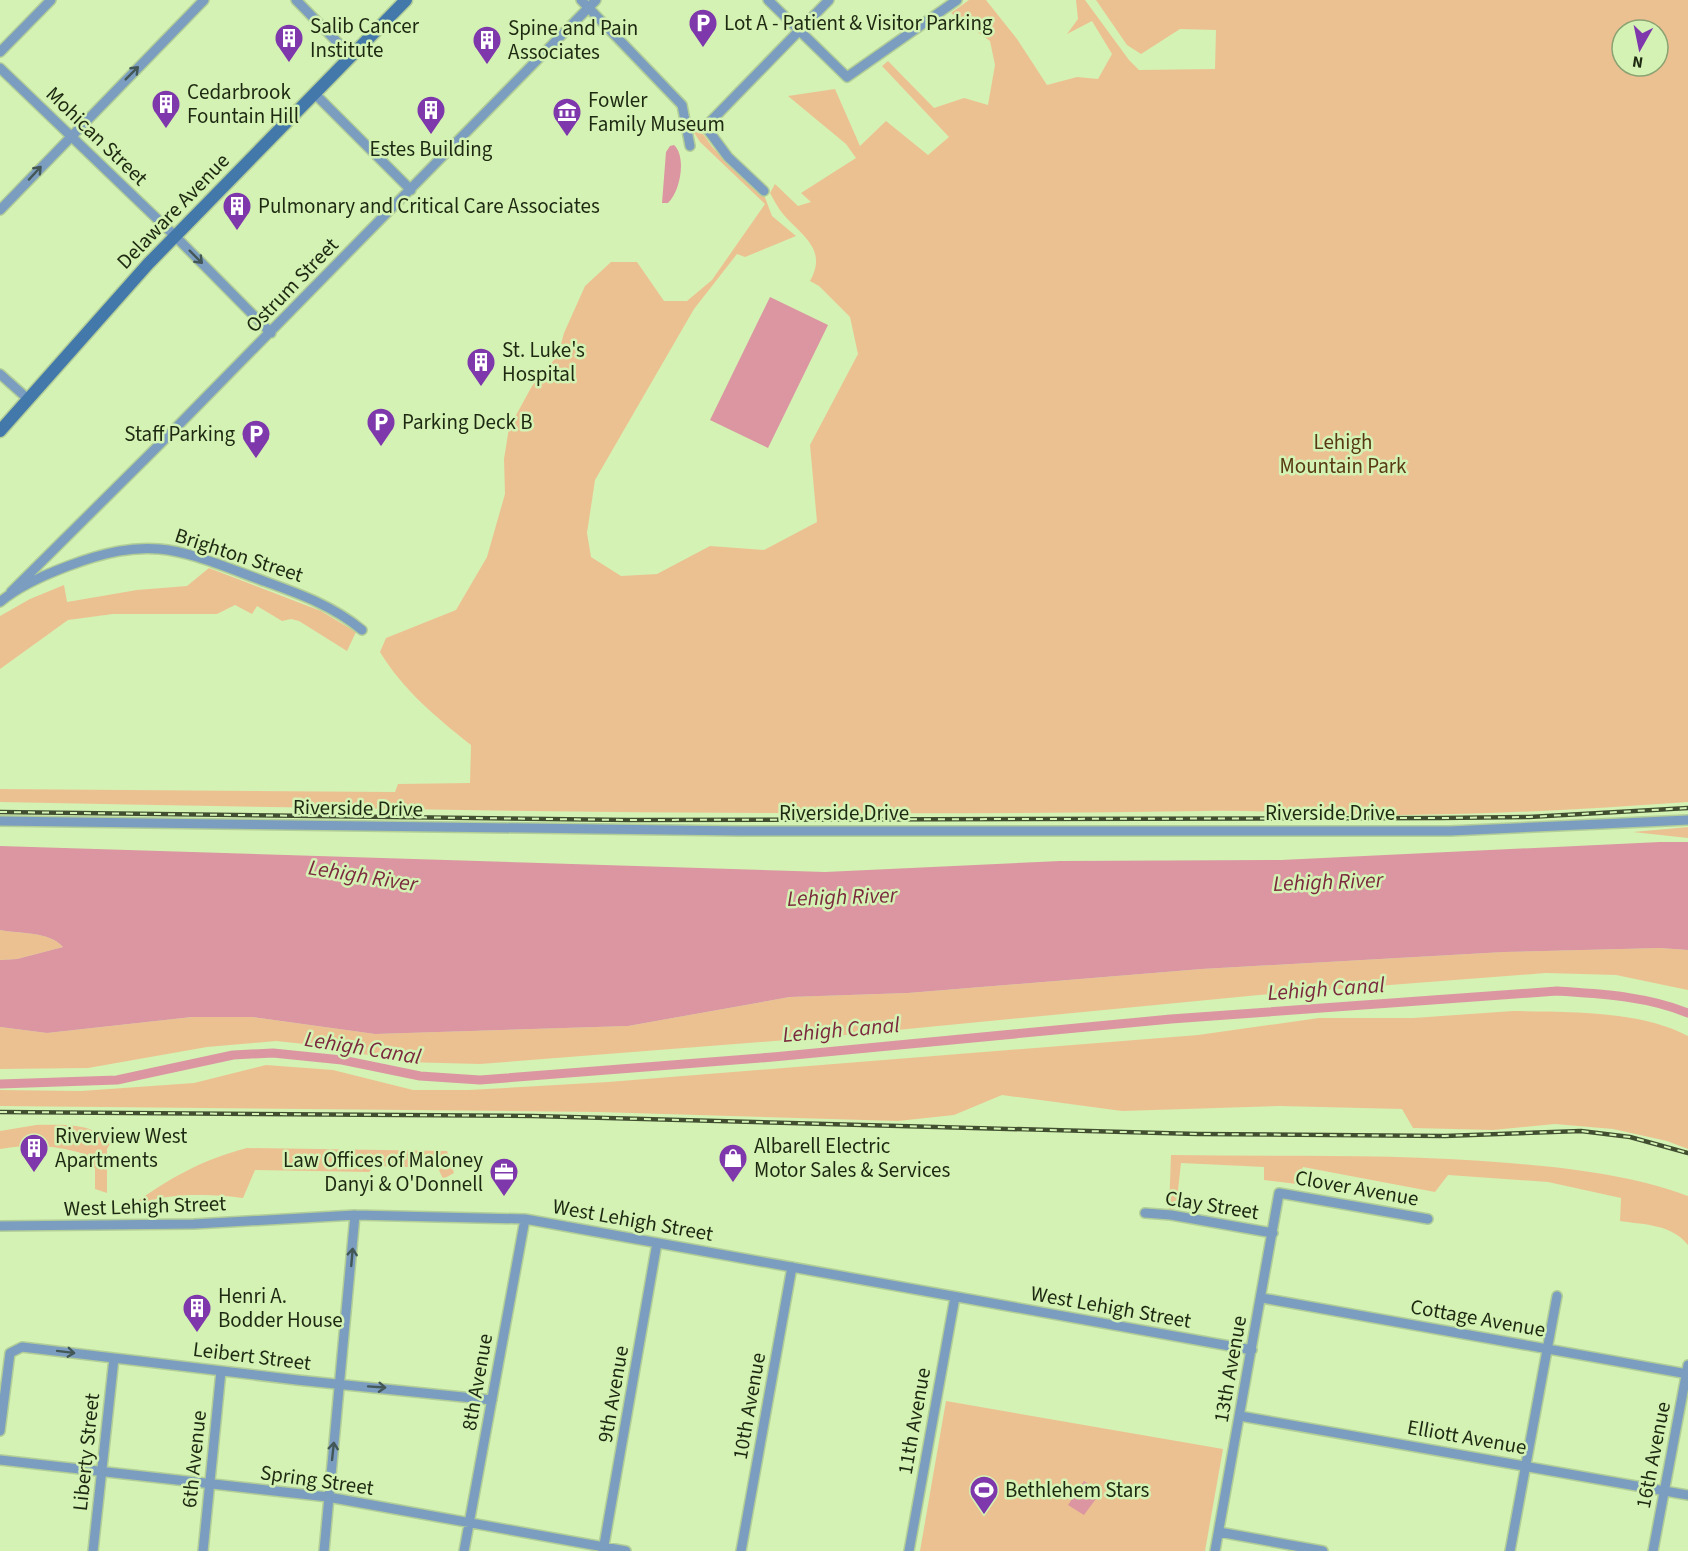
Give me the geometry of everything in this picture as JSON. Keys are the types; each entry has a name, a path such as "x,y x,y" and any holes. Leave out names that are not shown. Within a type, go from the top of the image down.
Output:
{"main road":[{"name":"Delaware Avenue","path":"0,431 175,236 406,0"}],"street":[{"path":"0,52 51,0"},
{"path":"0,210 204,0"},
{"path":"296,0 351,56"},
{"path":"581,0 682,105 690,146"},
{"name":"Ostrum Street","path":"10,592 271,333 596,0"},
{"path":"768,0 847,77 957,0"},
{"path":"764,191 728,157 708,130 711,121 829,0"},
{"name":"Mohican Street","path":"0,68 175,236 271,333"},
{"path":"314,93 411,190"},
{"path":"0,374 28,399"},
{"name":"Brighton Street","path":"0,602 10,592 47,574 99,555 123,549 149,547 197,556 304,595 328,607 362,630"},
{"name":"Riverside Drive","path":"0,821 740,831 1450,831 1688,820"},
{"name":"Clover Avenue","path":"1280,1193 1428,1219"},
{"name":"13th Avenue","path":"1215,1551 1280,1193"},
{"name":"Clay Street","path":"1145,1214 1171,1215 1273,1233"},
{"path":"324,1551 355,1215"},
{"name":"West Lehigh Street","path":"0,1226 194,1224 355,1215 525,1219 1251,1350"},
{"name":"8th Avenue","path":"464,1551 525,1219"},
{"name":"9th Avenue","path":"604,1549 657,1243"},
{"name":"10th Avenue","path":"741,1551 792,1267"},
{"path":"1510,1551 1557,1296"},
{"name":"11th Avenue","path":"909,1551 955,1297"},
{"name":"Cottage Avenue","path":"1262,1298 1688,1371"},
{"name":"Leibert Street","path":"0,1431 10,1353 22,1347 492,1400"},
{"name":"Liberty Street","path":"93,1551 114,1358"},
{"name":"6th Avenue","path":"203,1551 221,1371"},
{"name":"16th Avenue","path":"1653,1551 1688,1371"},
{"name":"Elliott Avenue","path":"1240,1416 1688,1495"},
{"name":"Spring Street","path":"0,1460 328,1497 604,1549 626,1551"},
{"path":"1219,1532 1323,1551"}],"green space":[{"name":"Lehigh Mountain Park","path":"969,0 986,0 1017,39 1047,85 1077,77 1098,79 1112,54 1092,21 1067,34 1078,19 1076,0 1085,0 1129,60 1139,70 1215,69 1216,30 1180,29 1141,54 1127,45 1096,0 1688,0 1688,802 1544,811 1400,815 1229,811 602,812 0,802 0,789 395,792 398,784 470,783 471,745 433,714 410,691 380,652 386,638 456,610 487,557 505,494 504,459 509,428 532,386 558,355 564,333 585,286 611,262 637,262 664,301 687,301 712,280 765,204 700,142 693,131 703,134 713,148 764,195 772,216 796,236 745,257 737,254 694,309 595,480 587,533 591,557 621,576 657,574 710,546 764,550 817,522 810,445 858,354 850,317 819,286 810,281 815,270 814,252 805,236 783,214 770,193 775,184 798,206 811,202 801,193 856,158 846,144 788,96 835,89 860,146 886,121 928,155 949,137 882,66 888,61 934,108 964,98 988,105 995,65 990,41 951,13"},
{"path":"209,568 321,611 356,632 347,651 299,621 291,619 282,621 257,606 252,614 235,605 217,614 113,614 68,620 0,669 0,616 30,599 64,585 67,602 137,590 187,586"},
{"path":"1688,827 1688,838 1633,832"},
{"path":"0,930 50,938 63,947 17,959 0,960"},
{"path":"1660,948 1688,950 1688,990 1616,975 1546,973 1259,995 825,1037 480,1064 403,1062 323,1046 276,1041 207,1047 88,1068 0,1069 0,1027 47,1033 192,1017 252,1017 375,1034 628,1026 790,997 908,993 1202,969 1504,952"},
{"path":"1513,1011 1579,1012 1625,1017 1648,1021 1688,1036 1688,1149 1667,1141 1613,1129 1555,1124 1493,1130 1413,1128 1402,1109 1280,1106 1122,1111 1002,1095 954,1115 898,1121 598,1112 0,1106 0,1090 81,1091 194,1083 266,1065 333,1070 413,1090 469,1090 608,1082 1198,1035 1319,1018 1413,1018"},
{"path":"36,1125 77,1126 87,1128 104,1137 110,1144 107,1149 107,1193 95,1189 95,1168 87,1168 84,1154 42,1146 0,1149 0,1131"},
{"path":"247,1148 447,1151 454,1173 443,1179 438,1168 375,1166 369,1172 255,1170 243,1198 190,1195 134,1204 187,1170"},
{"path":"1171,1155 1424,1158 1532,1165 1600,1174 1644,1183 1688,1196 1688,1245 1666,1229 1620,1221 1621,1198 1548,1182 1448,1175 1435,1192 1303,1167 1297,1184 1264,1180 1264,1167 1181,1163 1176,1208 1169,1209"},
{"path":"946,1401 1223,1449 1205,1551 920,1551"}],"water":[{"path":"674,145 680,158 679,183 668,203 662,203 666,152 670,146"},
{"path":"770,297 828,325 768,448 710,420"},
{"name":"Lehigh River","path":"1688,842 1688,950 1660,948 1504,952 1202,969 908,993 790,997 628,1026 375,1034 252,1017 192,1017 47,1033 0,1027 0,960 17,959 63,947 50,938 0,930 0,846 825,872 1060,861 1281,860"},
{"path":"1084,1481 1101,1492 1084,1515 1068,1505"}],"waterway":[{"name":"Lehigh Canal","path":"0,1084 117,1080 233,1055 273,1053 342,1060 420,1076 480,1080 773,1057 1171,1019 1557,991 1640,999 1688,1013"}],"railway":[{"path":"0,812 628,820 1529,817 1688,808"},
{"path":"0,1112 533,1116 1197,1134 1445,1136 1581,1131 1630,1137 1688,1153"}],"place":[{"name":"Lot A - Patient & Visitor Parking","path":"703,48"},
{"name":"Salib Cancer Institute","path":"289,64"},
{"name":"Spine and Pain Associates","path":"487,66"},
{"name":"Cedarbrook Fountain Hill","path":"166,130"},
{"name":"Estes Building","path":"431,136"},
{"name":"Fowler Family Museum","path":"567,138"},
{"name":"Pulmonary and Critical Care Associates","path":"237,232"},
{"name":"St. Luke's Hospital","path":"481,388"},
{"name":"Parking Deck B","path":"381,448"},
{"name":"Staff Parking","path":"256,460"},
{"name":"Riverview West Apartments","path":"34,1174"},
{"name":"Albarell Electric Motor Sales & Services","path":"733,1184"},
{"name":"Law Offices of Maloney Danyi & O'Donnell","path":"504,1198"},
{"name":"Henri A. Bodder House","path":"197,1334"},
{"name":"Bethlehem Stars","path":"984,1516"}]}
